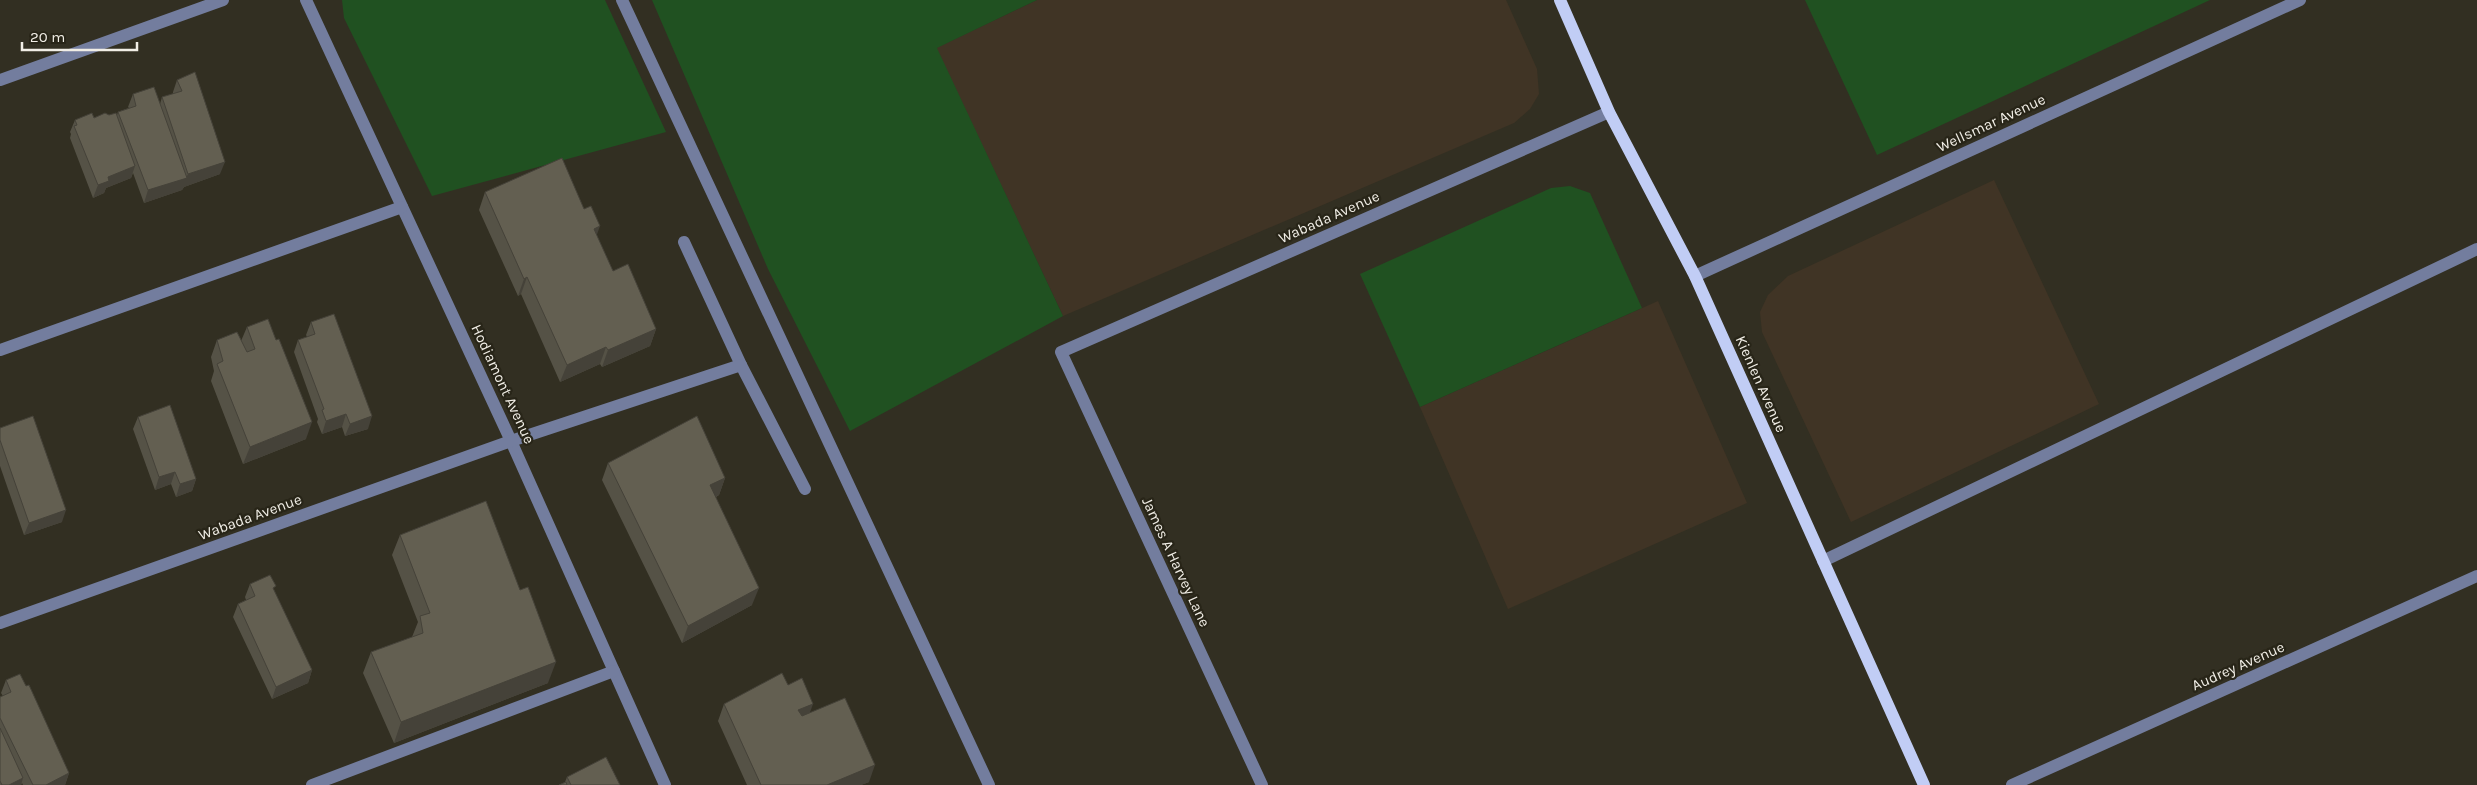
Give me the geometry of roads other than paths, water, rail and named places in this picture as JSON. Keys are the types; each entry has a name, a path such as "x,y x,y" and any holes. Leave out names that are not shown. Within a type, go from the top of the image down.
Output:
{"main road":[{"name":"Kienlen Avenue","path":"1560,0 1609,112 1695,276 1924,785"}],"street":[{"path":"0,80 223,0"},
{"name":"Hodiamont Avenue","path":"306,0 511,441 665,785"},
{"path":"622,0 989,785"},
{"name":"Wellsmar Avenue","path":"1695,276 2300,0"},
{"name":"Wabada Avenue","path":"1062,352 1609,112"},
{"path":"0,350 402,207"},
{"path":"684,242 741,365 805,488"},
{"path":"1823,560 2477,249"},
{"name":"James A Harvey Lane","path":"1062,352 1262,785"},
{"name":"Wabada Avenue","path":"0,623 511,441 741,365"},
{"name":"Audrey Avenue","path":"2012,785 2477,576"},
{"path":"312,785 614,671"}]}
